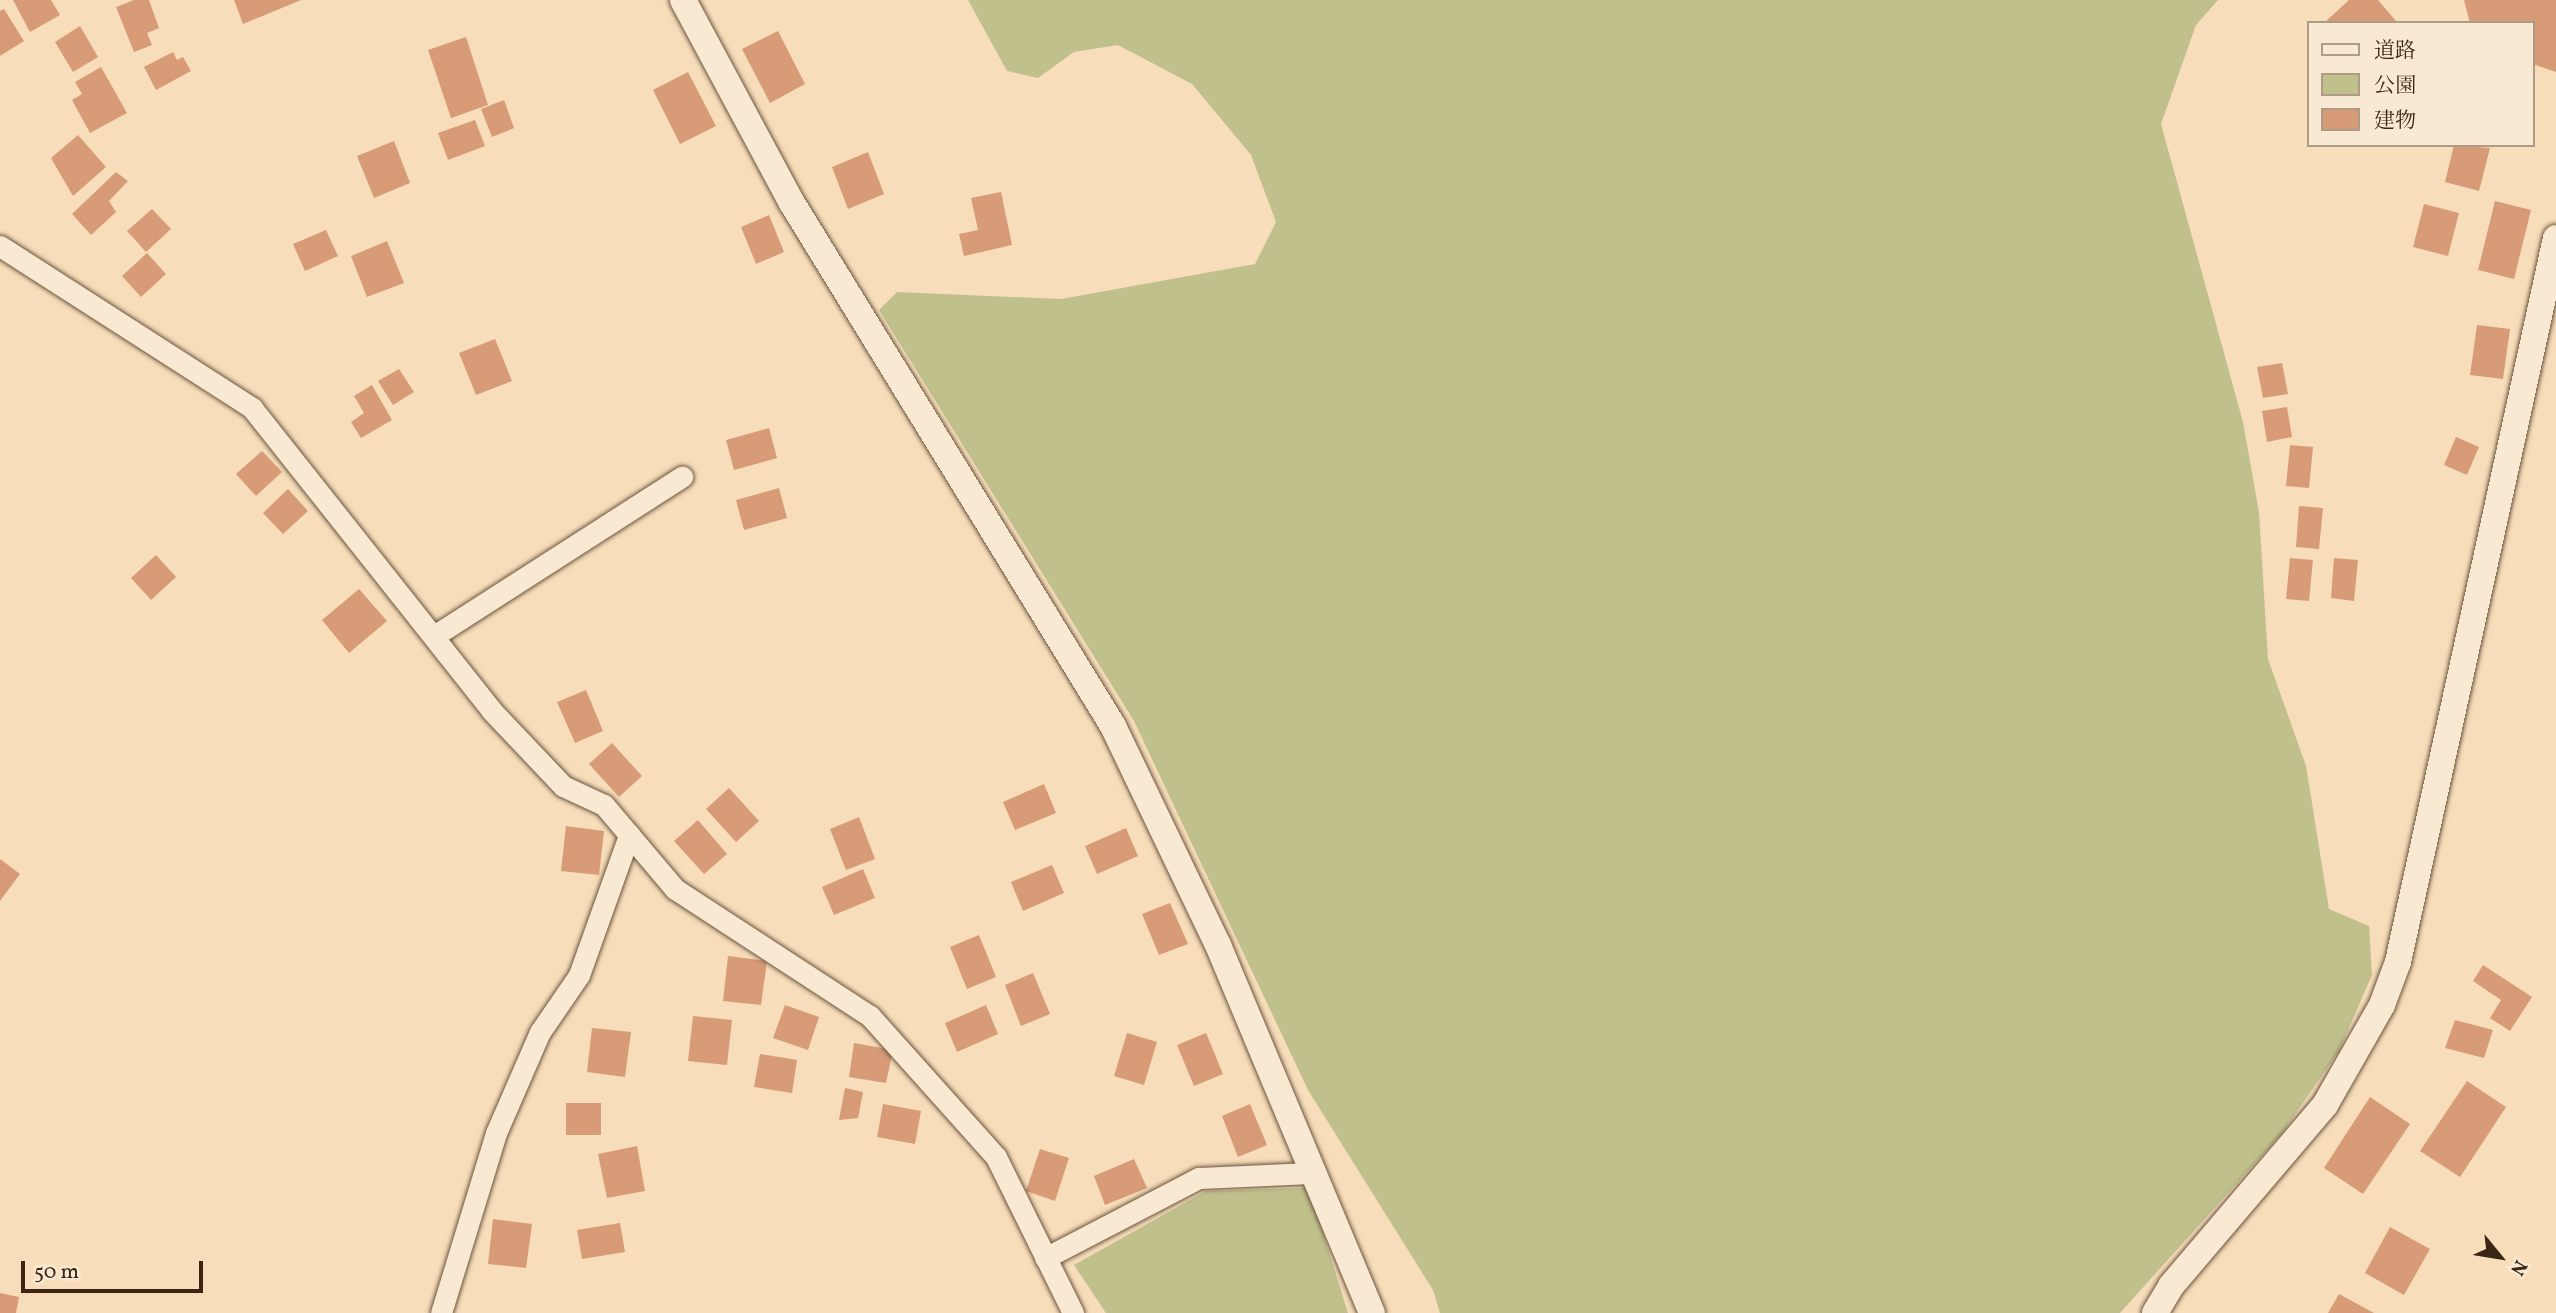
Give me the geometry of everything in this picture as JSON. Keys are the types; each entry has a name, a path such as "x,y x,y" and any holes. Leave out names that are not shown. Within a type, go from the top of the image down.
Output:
{"street":[{"path":"683,0 792,203 1113,726 1218,945 1371,1313"},
{"path":"2155,1313 2171,1286 2326,1105 2354,1060 2394,973 2556,238"},
{"path":"0,246 252,408 491,710 563,786 604,805 675,889 870,1016 924,1071 996,1157 1073,1313"},
{"path":"434,636 682,477"},
{"path":"441,1313 496,1132 540,1032 579,975 629,835"},
{"path":"1045,1258 1199,1178 1311,1173"}],"green space":[{"path":"968,0 2218,0 2196,25 2161,124 2243,422 2259,512 2268,659 2306,766 2329,909 2369,926 2372,975 2339,1051 2282,1133 2120,1313 1440,1313 1433,1290 1308,1090 1134,721 879,310 897,292 1061,299 1255,264 1276,222 1251,155 1192,84 1118,45 1074,52 1038,78 1007,71"},
{"path":"1309,1188 1348,1313 1106,1313 1074,1265 1206,1191"}],"building":[{"path":"13,0 51,0 60,15 30,32"},
{"path":"134,0 149,0 159,28 147,33 152,45 134,52 116,7"},
{"path":"234,0 301,0 243,24"},
{"path":"2349,0 2378,0 2396,21 2326,21"},
{"path":"2464,0 2556,0 2556,72 2535,65 2535,21 2469,21"},
{"path":"4,9 24,41 0,56 0,11"},
{"path":"80,26 98,57 73,72 55,42"},
{"path":"778,31 805,84 770,103 742,49"},
{"path":"466,37 488,105 451,118 428,50"},
{"path":"173,52 177,60 183,57 191,71 156,90 144,67"},
{"path":"101,67 127,113 90,133 72,100 82,94 75,82"},
{"path":"688,72 716,126 680,144 653,90"},
{"path":"504,100 514,128 492,137 481,109"},
{"path":"475,120 485,146 448,160 438,133"},
{"path":"78,135 106,167 73,196 51,158"},
{"path":"394,141 410,183 374,198 357,156"},
{"path":"2454,147 2490,148 2479,191 2445,182"},
{"path":"868,152 884,194 848,209 832,167"},
{"path":"116,172 128,181 109,201 116,212 91,235 72,214"},
{"path":"1001,192 1012,245 964,256 959,234 978,230 971,198"},
{"path":"2495,201 2531,210 2514,279 2478,270"},
{"path":"2424,204 2459,213 2448,256 2413,247"},
{"path":"152,209 171,229 146,252 127,231"},
{"path":"769,215 784,252 756,264 741,227"},
{"path":"326,230 338,256 305,271 293,244"},
{"path":"387,241 404,283 367,297 351,256"},
{"path":"147,253 166,274 141,297 122,276"},
{"path":"2477,325 2510,329 2503,379 2470,375"},
{"path":"495,339 512,381 476,395 459,353"},
{"path":"2282,363 2288,394 2263,398 2257,367"},
{"path":"399,369 414,392 393,405 378,381"},
{"path":"372,385 392,420 361,438 351,422 364,413 354,396"},
{"path":"2287,407 2292,437 2267,442 2262,411"},
{"path":"769,428 777,458 734,470 726,440"},
{"path":"2456,437 2479,447 2467,475 2444,465"},
{"path":"2290,445 2313,447 2309,488 2286,486"},
{"path":"262,451 282,472 256,496 236,474"},
{"path":"779,488 787,518 744,530 736,500"},
{"path":"288,489 308,511 283,534 263,513"},
{"path":"2299,506 2323,508 2319,549 2296,547"},
{"path":"156,555 176,577 151,600 131,578"},
{"path":"2290,558 2313,560 2309,601 2286,599"},
{"path":"2334,558 2358,560 2354,601 2331,598"},
{"path":"359,589 387,621 349,653 322,620"},
{"path":"586,690 603,731 575,743 557,702"},
{"path":"612,743 642,776 619,797 589,764"},
{"path":"1044,784 1056,813 1015,830 1003,802"},
{"path":"729,788 759,821 736,842 706,809"},
{"path":"859,817 875,859 846,870 830,829"},
{"path":"698,820 727,854 704,874 674,841"},
{"path":"566,826 604,831 599,875 561,871"},
{"path":"1126,828 1138,856 1097,874 1085,846"},
{"path":"0,859 20,874 0,901"},
{"path":"1052,865 1064,893 1023,911 1011,882"},
{"path":"863,869 875,898 834,915 822,887"},
{"path":"1170,903 1188,944 1159,955 1142,914"},
{"path":"979,935 996,977 967,989 950,947"},
{"path":"728,956 767,961 761,1005 723,1001"},
{"path":"2483,965 2532,997 2510,1031 2490,1018 2501,1000 2473,981"},
{"path":"1033,973 1050,1014 1021,1026 1005,985"},
{"path":"785,1005 819,1017 808,1050 773,1038"},
{"path":"986,1005 998,1034 957,1052 945,1023"},
{"path":"693,1016 732,1020 727,1065 688,1061"},
{"path":"2455,1020 2493,1030 2484,1058 2445,1048"},
{"path":"592,1028 631,1032 625,1077 587,1072"},
{"path":"1127,1033 1157,1042 1144,1085 1114,1076"},
{"path":"1206,1033 1223,1074 1194,1086 1177,1045"},
{"path":"854,1043 893,1050 886,1083 849,1077"},
{"path":"760,1054 797,1060 792,1093 754,1087"},
{"path":"2467,1081 2506,1107 2460,1177 2420,1151"},
{"path":"845,1088 863,1092 858,1118 839,1120"},
{"path":"2370,1097 2410,1124 2363,1194 2324,1168"},
{"path":"566,1103 601,1103 601,1135 566,1135"},
{"path":"883,1104 921,1111 915,1144 877,1137"},
{"path":"1250,1104 1267,1145 1238,1157 1222,1116"},
{"path":"637,1146 645,1191 607,1198 598,1154"},
{"path":"1040,1149 1069,1158 1055,1201 1026,1191"},
{"path":"1134,1159 1147,1188 1105,1205 1094,1176"},
{"path":"493,1219 532,1224 526,1268 488,1264"},
{"path":"620,1223 625,1252 582,1259 577,1230"},
{"path":"2390,1227 2430,1249 2404,1295 2365,1273"},
{"path":"0,1293 19,1297 16,1313 0,1313"},
{"path":"2339,1294 2374,1313 2328,1313"}]}
